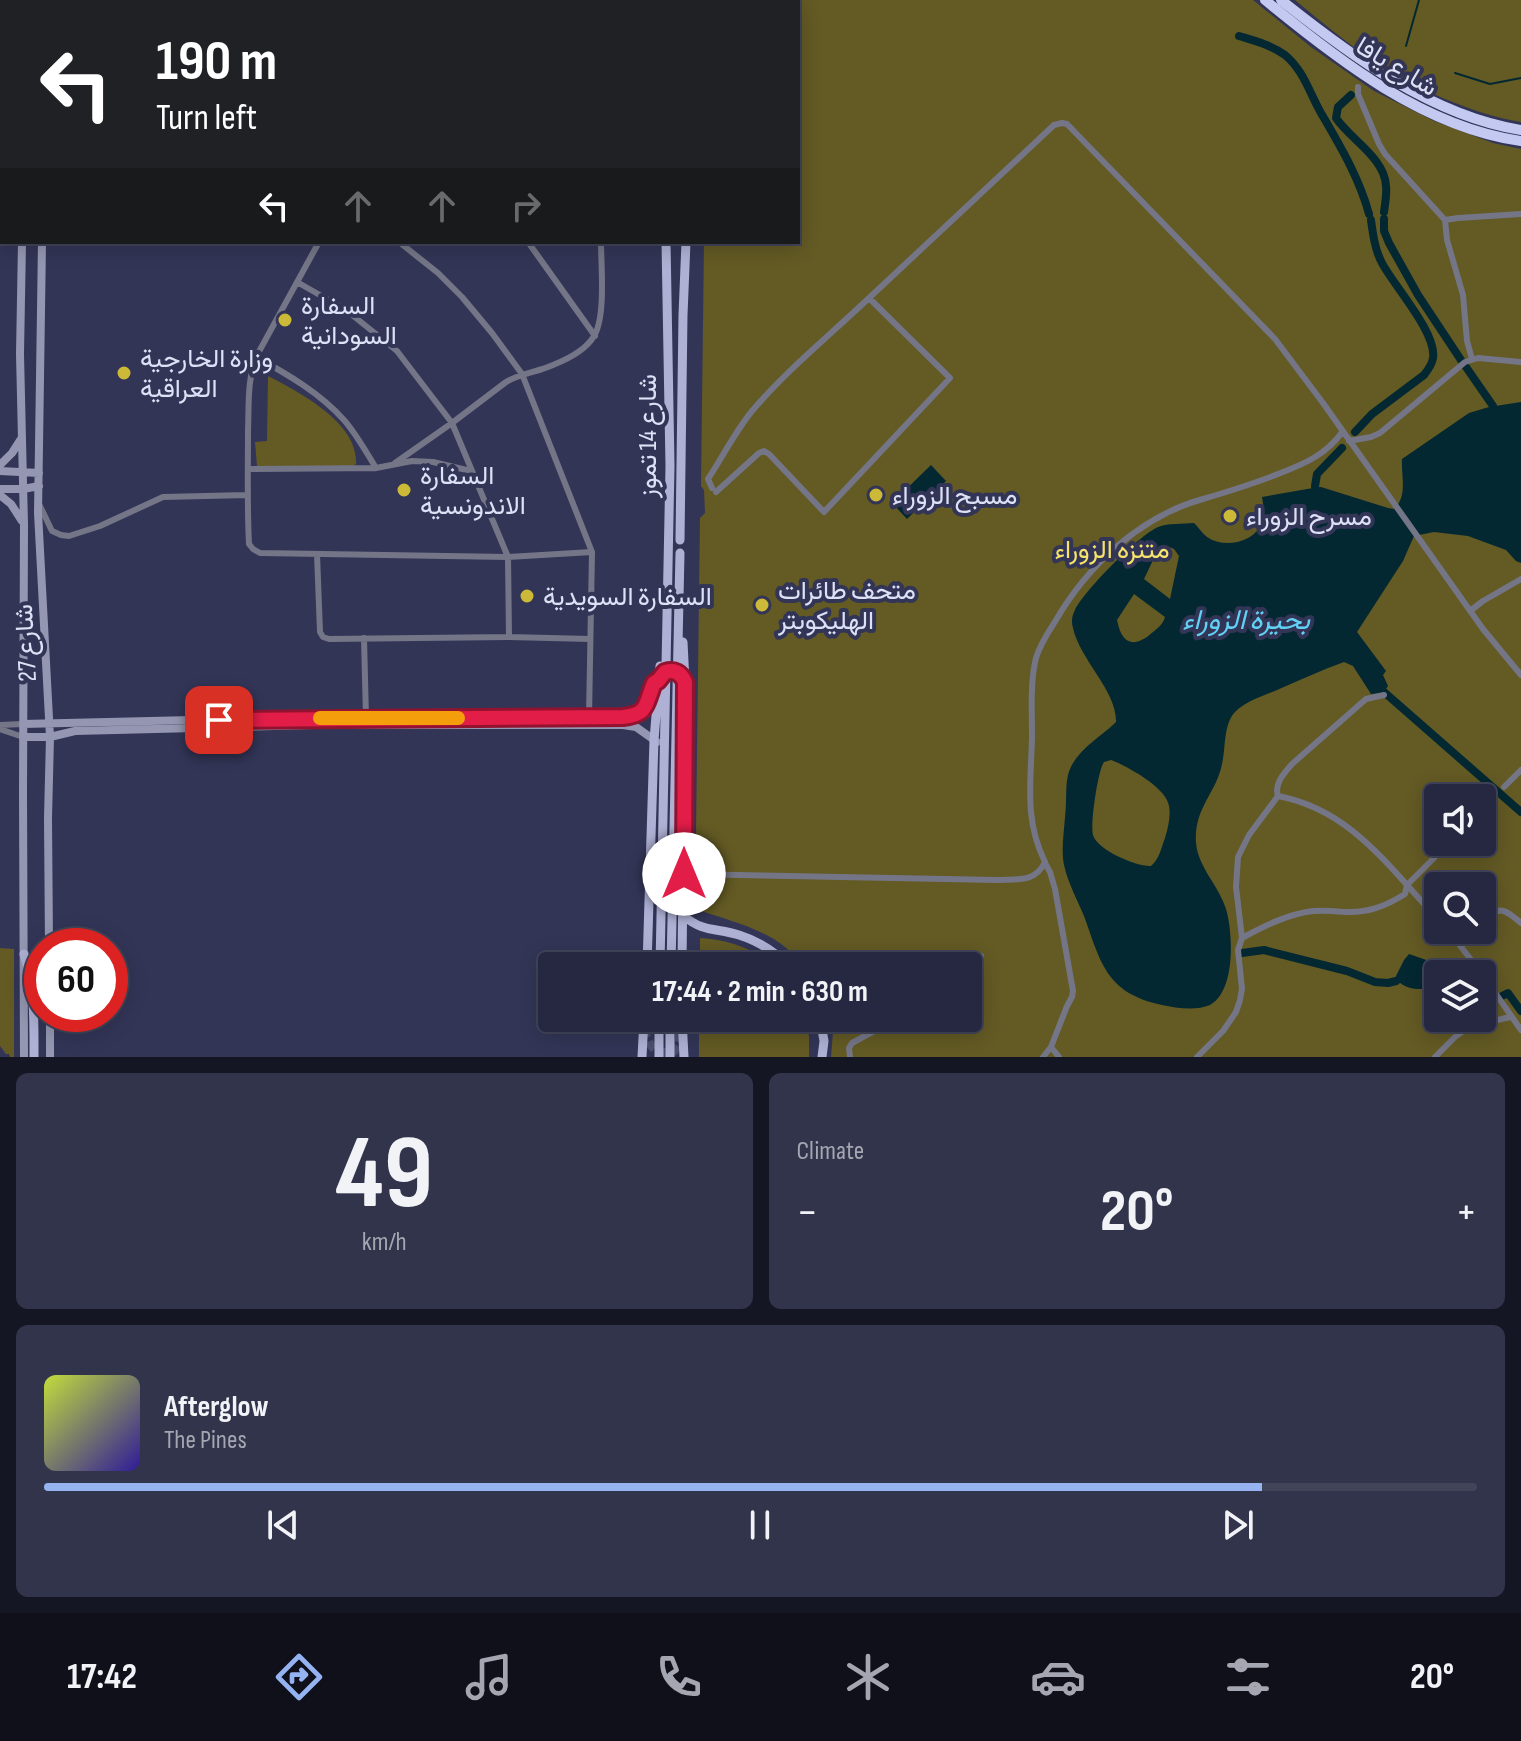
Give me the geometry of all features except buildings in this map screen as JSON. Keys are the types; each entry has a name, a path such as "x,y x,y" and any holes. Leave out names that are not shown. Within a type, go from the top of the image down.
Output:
{"highway":[{"name":"شارع يافا","path":"1265,0 1316,42 1407,101 1494,138 1521,141"},
{"name":"شارع يافا","path":"1281,0 1323,34 1412,91 1498,126 1521,130"}],"main road":[{"name":"شارع 27","path":"22,244 24,954"},
{"name":"شارع 27","path":"42,244 38,502 50,737 49,928"},
{"name":"شارع 14 تموز","path":"669,244 669,771"},
{"name":"شارع 14 تموز","path":"680,540 686,244"},
{"path":"21,321 41,322"},
{"path":"22,439 0,468 39,473"},
{"path":"670,466 681,465"},
{"path":"0,492 39,486"},
{"path":"0,492 24,525"},
{"name":"شارع 14 تموز","path":"680,553 685,682 683,952"},
{"name":"شارع 14 تموز","path":"647,952 654,740 679,588"},
{"path":"23,724 623,717 641,713 654,683 667,675 682,676 685,682"},
{"name":"شارع 14 تموز","path":"667,675 664,748 669,771"},
{"path":"23,737 50,737 75,731 314,725 623,725 636,727 664,748"},
{"path":"661,952 669,771"},
{"path":"669,771 671,952"},
{"path":"684,916 701,927 737,934 772,952"},
{"name":"شارع 27","path":"24,1032 24,1057"},
{"path":"34,1032 34,1057"},
{"path":"50,1032 50,1057"},
{"path":"642,1057 643,1032"},
{"path":"659,1032 659,1057"},
{"path":"670,1032 670,1057"},
{"path":"683,1032 684,1057"},
{"path":"822,1032 822,1057"}],"street":[{"path":"1358,87 1358,94 1385,154 1445,220 1447,240 1463,295 1467,341 1472,359"},
{"path":"869,298 950,378 824,512 764,451 714,490 708,479 737,431 769,392 869,298 1054,125 1067,124 1275,339 1470,611 1521,675"},
{"path":"1445,220 1521,214"},
{"path":"318,244 251,370 247,495 249,544 253,549 260,553 508,557 592,552"},
{"path":"402,244 462,297 522,374 592,552 589,717"},
{"path":"529,244 595,336"},
{"path":"395,463 506,382 559,362 579,351 595,336 601,307 601,244"},
{"path":"297,282 346,310 397,351 452,423 508,557 509,637"},
{"path":"256,357 307,387 331,406 346,421 376,468"},
{"path":"1349,441 1380,433 1465,362 1472,359 1521,362"},
{"path":"1043,1057 1051,1047 1073,991 1053,881 1034,837 1029,809 1036,658 1045,637 1060,612 1101,562 1138,529 1186,504 1257,483 1306,463 1335,443 1343,431"},
{"path":"248,469 376,468 412,461 433,462 471,471"},
{"path":"38,502 52,531 69,536 100,526 163,497 247,495"},
{"path":"317,554 320,632 329,639 590,639"},
{"path":"1470,611 1521,579"},
{"path":"364,638 366,718"},
{"path":"1278,796 1276,788 1297,759 1366,699 1384,695"},
{"path":"0,727 23,724"},
{"path":"0,727 23,737"},
{"path":"1504,787 1521,770"},
{"path":"1278,796 1317,809 1342,822 1369,844 1424,904"},
{"path":"1197,1057 1223,1031 1238,1006 1242,989 1238,950 1242,938 1236,887 1238,857 1249,835 1278,796"},
{"path":"1242,938 1299,914 1373,910 1405,894 1407,885 1436,856"},
{"path":"1033,876 1045,862"},
{"path":"684,874 997,880 1033,876 1053,881"},
{"path":"1496,911 1501,909 1509,912 1521,923"},
{"path":"1462,946 1472,960"},
{"path":"1496,996 1521,1030"},
{"path":"1435,1057 1469,1027 1510,1017"},
{"path":"850,1057 852,1043 872,1032"},
{"path":"1051,1047 1059,1057"}],"green space":[{"name":"متنزه الزوراء","path":"800,0 1253,0 1311,47 1374,91 1434,121 1493,143 1521,149 1521,1057 831,1057 833,1032 982,1032 982,952 791,952 754,929 695,909 700,518 705,513 701,486 704,244 800,244"},
{"path":"1295,0 1521,0 1521,122 1444,99 1407,81 1363,54"},
{"path":"268,376 310,400 338,422 354,449 356,464 257,466 255,442 267,441"},
{"path":"700,938 752,952 700,952"},
{"path":"0,948 14,949 14,1057 6,1054 0,1046"},
{"path":"699,1032 808,1032 809,1036 809,1057 699,1057"}],"water":[{"name":"بحيرة الزوراء","path":"1521,402 1521,563 1506,550 1468,536 1434,532 1414,536 1403,561 1357,632 1386,671 1383,675 1388,686 1383,693 1371,694 1353,666 1344,662 1255,699 1235,712 1227,730 1219,775 1196,830 1198,852 1223,901 1228,919 1231,946 1224,987 1210,1005 1192,1008 1162,1005 1129,993 1117,984 1101,962 1063,859 1071,766 1116,722 1111,699 1077,640 1072,623 1080,601 1112,565 1158,527 1194,523 1214,541 1238,542 1253,535 1263,522 1262,497 1313,487 1394,509 1402,492 1402,459 1469,413","holes":["1167,546 1179,556 1170,599 1144,579 1154,558","1134,594 1165,617 1155,630 1135,642 1122,635 1117,620","1111,760 1136,772 1167,799 1170,814 1167,830 1151,866 1118,856 1096,841 1093,835 1095,797 1104,762"]},
{"path":"931,465 946,481 907,519 892,503"},
{"path":"1409,954 1426,960 1424,989 1409,988 1395,978"}],"waterway":[{"path":"1406,46 1419,0"},
{"path":"1239,36 1280,52 1297,68 1348,162 1369,214"},
{"path":"1455,73 1490,84 1521,78"},
{"path":"1351,95 1338,107 1336,118 1380,167 1386,186 1384,212"},
{"path":"1384,219 1384,231 1389,243 1418,295 1461,360"},
{"path":"1355,432 1372,414 1424,375 1433,358 1422,323 1380,258 1371,220"},
{"path":"1466,367 1493,406"},
{"path":"1315,486 1317,474 1342,448"},
{"path":"1384,692 1521,812"},
{"path":"1242,953 1264,950 1347,971 1375,982 1396,981"},
{"path":"1502,996 1508,993 1521,1011"}],"tunnel":[{"path":"645,1032 654,1048 662,1052 674,1051 680,1032"}],"slow traffic":[{"path":"320,718 458,718"}],"place":[{"name":"السفارة السودانية","path":"285,320"},
{"name":"وزارة الخارجية العراقية","path":"124,373"},
{"name":"السفارة الاندونسية","path":"404,490"},
{"name":"مسبح الزوراء","path":"876,495"},
{"name":"مسرح الزوراء","path":"1230,516"},
{"name":"السفارة السويدية","path":"527,596"},
{"name":"متحف طائرات الهليكوبتر","path":"762,605"}],"route":[{"path":"219,720 623,717 641,713 654,683 665,672 676,672 685,682 684,874"}]}
